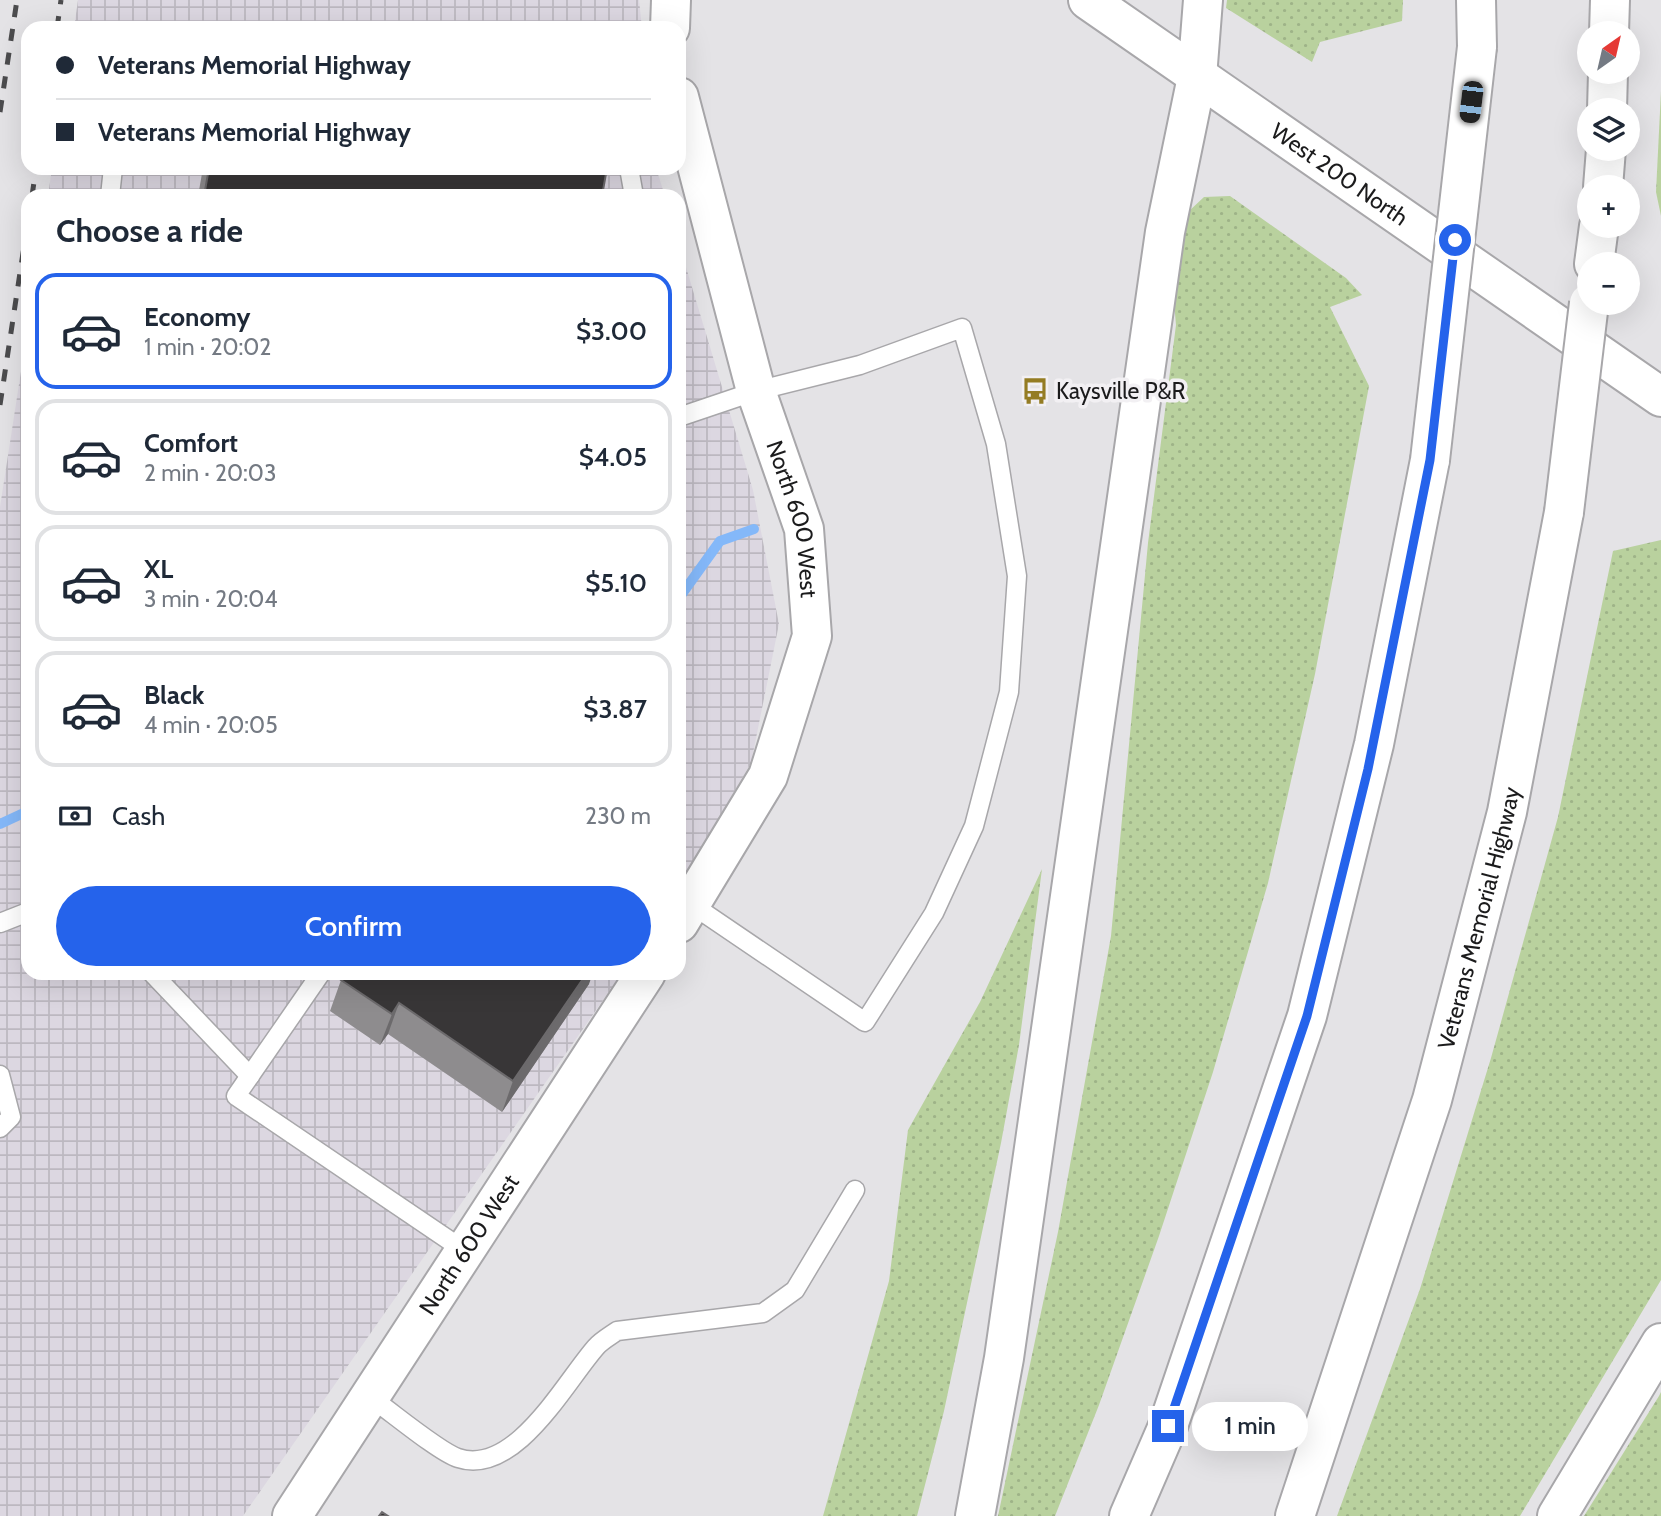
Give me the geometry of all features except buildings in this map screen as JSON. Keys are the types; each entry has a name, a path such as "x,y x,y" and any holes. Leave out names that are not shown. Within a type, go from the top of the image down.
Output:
{"main road":[{"path":"670,21 671,0"},
{"name":"West 200 North","path":"1088,0 1661,397"},
{"path":"975,1516 1004,1358 1166,232 1197,77 1203,0"},
{"path":"1129,1516 1168,1426 1307,1016 1374,744 1430,460 1477,47 1476,0"},
{"path":"1609,21 1610,0"},
{"name":"North 600 West","path":"686,153 756,391 804,529 813,636 768,776 686,911"},
{"name":"Veterans Memorial Highway","path":"1295,1516 1432,1100 1507,812 1564,512 1588,315"},
{"name":"North 600 West","path":"292,1516 641,980"},
{"path":"1557,1516 1661,1343"}],"lane":[{"path":"686,415 756,391 860,365 962,328 996,443 1017,576 1009,692 974,826 934,914 865,1022 686,914"},
{"path":"0,923 21,915"},
{"path":"159,980 250,1076"},
{"path":"316,980 236,1096 465,1251"},
{"path":"0,1075 11,1116 0,1128"},
{"path":"370,1397 456,1458 479,1462 518,1442 551,1409 597,1345 617,1331 763,1313 795,1290 855,1190"}],"shaded area":[{"path":"78,0 639,0 641,21 75,21"},
{"path":"51,175 658,175 663,189 49,189"},
{"path":"686,267 753,490 779,624 751,763 686,874"},
{"path":"21,371 21,980 617,980 243,1516 0,1516 0,507"}],"green space":[{"path":"1227,0 1403,0 1402,21 1320,42 1312,62 1226,8"},
{"path":"1661,91 1661,216 1656,192"},
{"path":"1230,196 1346,278 1362,295 1330,307 1369,386 1315,674 1268,883 1213,1072 1099,1405 1055,1516 998,1516 1058,1232 1111,936 1148,543 1176,325 1171,267 1188,212 1204,197"},
{"path":"1661,540 1661,1280 1520,1516 1337,1516 1420,1289 1491,1058 1558,817 1613,551"},
{"path":"1042,869 1019,1045 1001,1143 944,1411 917,1516 823,1516 889,1281 908,1130 980,1002"},
{"path":"1661,1392 1661,1516 1584,1516 1659,1396"}],"waterway":[{"path":"686,588 720,541 754,529"},
{"path":"0,824 21,814"}],"railway":[{"path":"0,112 17,0"},
{"path":"58,21 61,0"},
{"path":"33,189 35,175"},
{"path":"0,405 21,266"}],"place":[{"name":"Kaysville P&R","path":"1035,391"}],"route":[{"path":"1168,1426 1307,1016 1368,769 1430,460 1455,240"}]}
